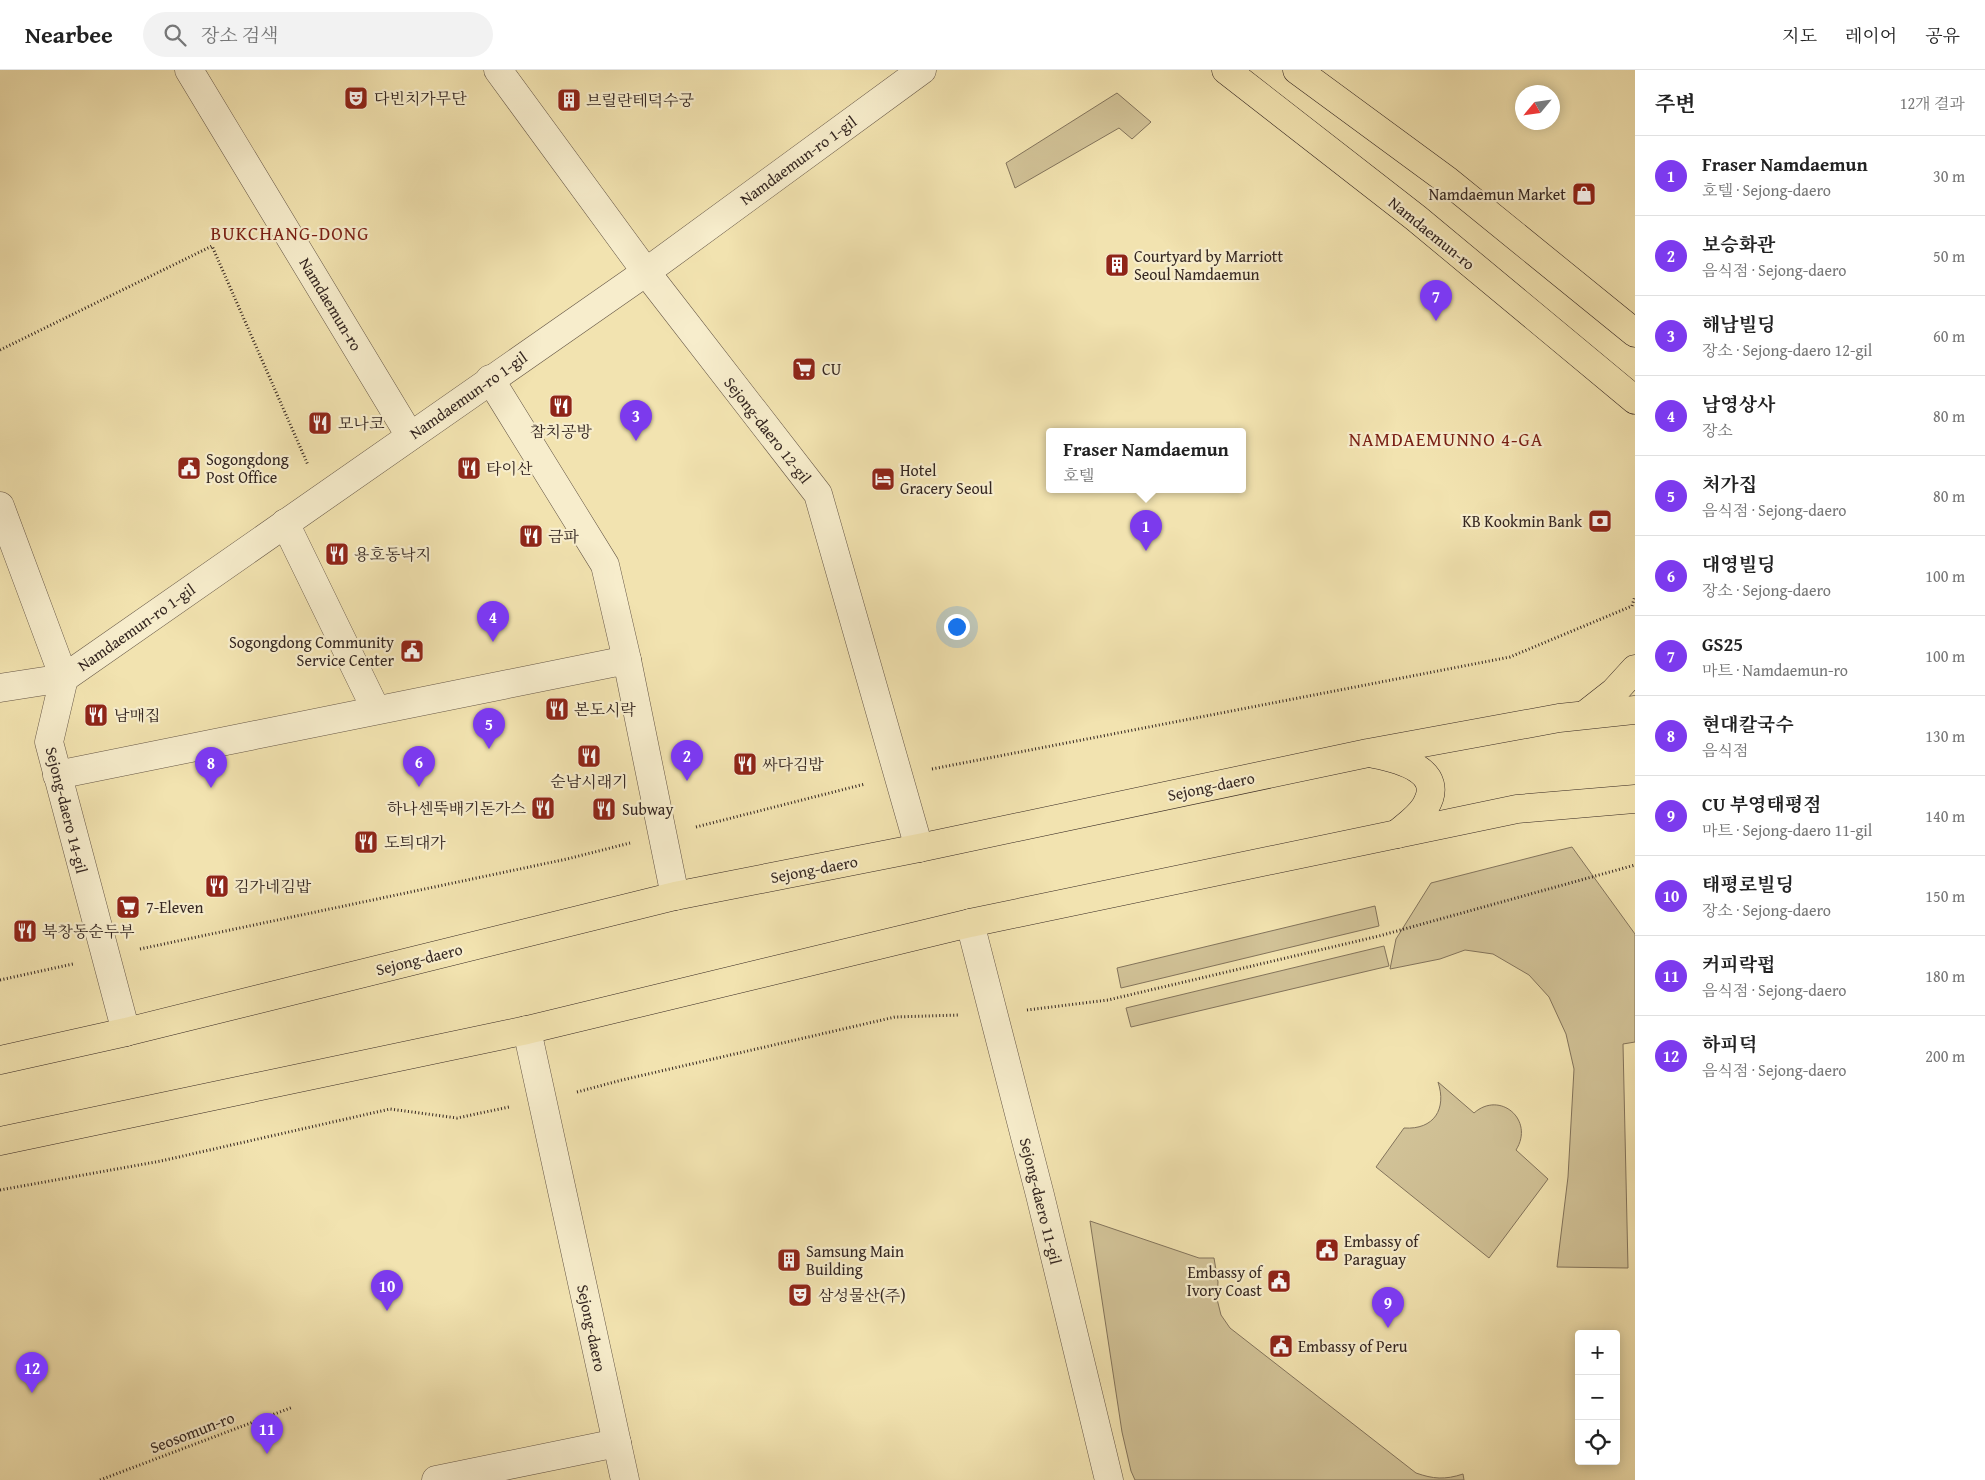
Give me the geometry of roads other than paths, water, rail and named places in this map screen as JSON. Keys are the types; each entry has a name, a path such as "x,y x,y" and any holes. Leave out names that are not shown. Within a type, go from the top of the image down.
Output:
{"main road":[{"name":"Namdaemun-ro","path":"1226,70 1416,218 1635,400"},
{"path":"1297,70 1448,181 1635,333"},
{"path":"1586,714 1614,692 1635,669"},
{"name":"Sejong-daero","path":"0,1060 126,1032 675,896 919,848 1368,753 1586,714 1635,710"},
{"path":"1368,753 1397,758 1422,770 1429,783 1431,793 1425,807 1396,834"},
{"path":"0,1141 527,1030 970,923 1517,809 1635,798"}],"street":[{"name":"Namdaemun-ro","path":"190,70 410,436"},
{"name":"Sejong-daero 12-gil","path":"498,70 646,272 818,494 919,848"},
{"name":"Namdaemun-ro 1-gil","path":"0,688 64,678 646,272 922,70"},
{"path":"490,379 606,565 628,660 675,896"},
{"path":"0,506 64,678"},
{"path":"285,523 376,710"},
{"path":"57,774 628,660"},
{"name":"Sejong-daero 14-gil","path":"64,678 49,742 126,1032"},
{"name":"Sejong-daero 11-gil","path":"970,923 1040,1195 1109,1480"},
{"name":"Sejong-daero","path":"527,1030 626,1480"},
{"path":"436,1480 617,1443"}],"place":[{"name":"다빈치가무단","path":"356,98"},
{"name":"브릴란테덕수궁","path":"569,100"},
{"name":"Namdaemun Market","path":"1584,194"},
{"name":"Courtyard by Marriott Seoul Namdaemun","path":"1117,265"},
{"name":"GS25","path":"1436,321"},
{"name":"CU","path":"804,369"},
{"name":"참치공방","path":"561,406"},
{"name":"모나코","path":"320,423"},
{"name":"해남빌딩","path":"636,441"},
{"name":"Sogongdong Post Office","path":"189,468"},
{"name":"타이산","path":"469,468"},
{"name":"Hotel Gracery Seoul","path":"883,479"},
{"name":"KB Kookmin Bank","path":"1600,521"},
{"name":"금파","path":"531,536"},
{"name":"Fraser Namdaemun","path":"1146,551"},
{"name":"용호동낙지","path":"337,554"},
{"name":"남영상사","path":"493,642"},
{"name":"Sogongdong Community Service Center","path":"412,651"},
{"name":"본도시락","path":"557,709"},
{"name":"남매집","path":"96,715"},
{"name":"처가집","path":"489,749"},
{"name":"순남시래기","path":"589,756"},
{"name":"싸다김밥","path":"745,764"},
{"name":"보승화관","path":"687,781"},
{"name":"대영빌딩","path":"419,787"},
{"name":"현대칼국수","path":"211,788"},
{"name":"하나센뚝배기돈가스","path":"543,808"},
{"name":"Subway","path":"604,809"},
{"name":"도틔대가","path":"366,842"},
{"name":"김가네김밥","path":"217,886"},
{"name":"7-Eleven","path":"128,907"},
{"name":"북창동순두부","path":"25,931"},
{"name":"Embassy of Paraguay","path":"1327,1250"},
{"name":"Samsung Main Building","path":"789,1260"},
{"name":"Embassy of Ivory Coast","path":"1279,1281"},
{"name":"삼성물산(주)","path":"800,1295"},
{"name":"태평로빌딩","path":"387,1311"},
{"name":"CU 부영태평점","path":"1388,1328"},
{"name":"Embassy of Peru","path":"1281,1346"},
{"name":"하피덕","path":"32,1393"},
{"name":"커피락펍","path":"267,1454"}],"district":[{"name":"BUKCHANG-DONG","path":"290,233"},
{"name":"NAMDAEMUNNO 4-GA","path":"1446,439"}]}
